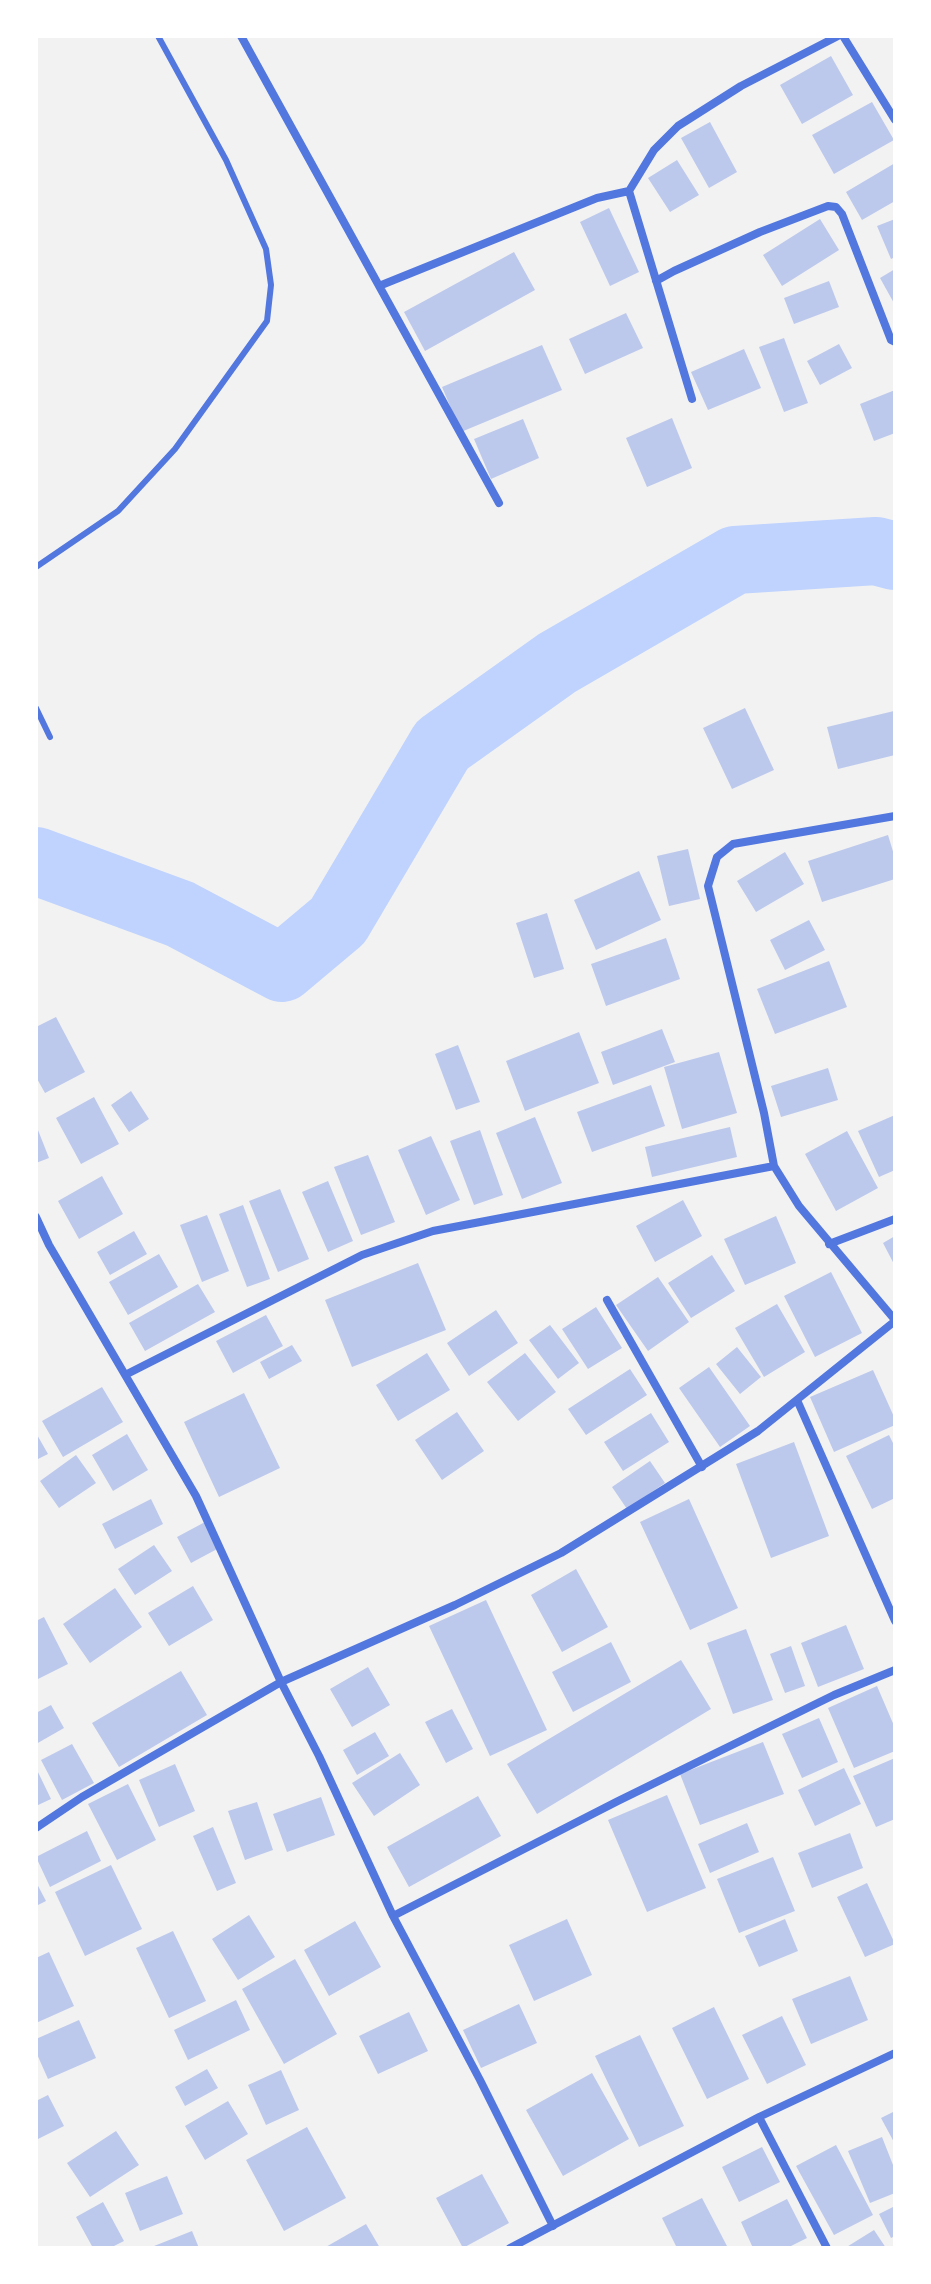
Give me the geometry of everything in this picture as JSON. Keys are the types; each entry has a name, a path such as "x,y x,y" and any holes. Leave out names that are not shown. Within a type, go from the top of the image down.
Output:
{"street":[{"path":"241,36 499,503"},
{"path":"379,286 597,198 629,191 654,150 678,126 741,86 840,36 895,120"},
{"path":"629,191 692,399"},
{"path":"656,281 760,232 828,206 836,207 842,214 891,340 895,342"},
{"path":"36,1828 82,1797 281,1682 455,1605 561,1553 758,1431 895,1320 799,1206 774,1166 764,1113 708,886 717,857 733,844 895,816"},
{"path":"127,1374 362,1255 433,1231 774,1166"},
{"path":"36,1217 94,1323 127,1374 196,1496 393,1916 553,2226"},
{"path":"829,1244 895,1219"},
{"path":"607,1300 702,1467"},
{"path":"797,1400 895,1621"},
{"path":"393,1916 699,1761 834,1695 895,1670"},
{"path":"510,2248 759,2117 895,2053"},
{"path":"759,2117 827,2248"}],"lane":[{"path":"36,567 118,511 175,449 267,321 271,285 266,249 226,160 158,36"},
{"path":"36,708 50,737"}],"building":[{"path":"831,56 853,95 802,124 780,85"},
{"path":"872,102 894,140 834,174 812,135"},
{"path":"710,122 737,172 709,188 681,138"},
{"path":"677,160 699,195 670,212 648,178"},
{"path":"895,163 895,201 862,220 846,192"},
{"path":"609,208 639,272 610,286 580,222"},
{"path":"820,219 839,250 782,286 763,255"},
{"path":"895,219 895,257 891,259 877,226"},
{"path":"514,252 535,290 425,351 404,312"},
{"path":"895,269 895,305 880,278"},
{"path":"829,281 839,307 794,324 784,298"},
{"path":"626,313 643,348 585,374 569,339"},
{"path":"784,338 808,403 784,412 759,347"},
{"path":"839,344 852,368 820,385 807,361"},
{"path":"542,345 562,390 461,432 442,387"},
{"path":"744,349 761,388 708,410 691,372"},
{"path":"895,390 895,433 874,441 860,404"},
{"path":"672,418 692,468 647,487 626,438"},
{"path":"523,419 539,458 491,479 474,439"},
{"path":"745,708 774,770 732,789 703,728"},
{"path":"894,711 895,755 838,769 827,727"},
{"path":"888,835 895,858 895,879 822,902 808,861"},
{"path":"688,849 700,899 669,906 657,856"},
{"path":"785,852 804,884 756,912 737,881"},
{"path":"639,871 661,920 596,950 574,900"},
{"path":"547,913 564,969 534,978 516,923"},
{"path":"809,920 825,950 785,970 770,940"},
{"path":"666,938 680,979 606,1006 591,964"},
{"path":"829,961 847,1007 775,1034 757,989"},
{"path":"56,1017 85,1072 45,1093 36,1077 36,1027"},
{"path":"662,1029 675,1062 613,1085 601,1052"},
{"path":"579,1032 599,1083 525,1111 506,1061"},
{"path":"458,1045 480,1102 456,1110 435,1054"},
{"path":"719,1052 737,1113 682,1129 664,1067"},
{"path":"828,1068 838,1100 781,1117 771,1086"},
{"path":"651,1085 665,1126 592,1152 577,1112"},
{"path":"131,1091 149,1119 129,1132 111,1105"},
{"path":"94,1097 119,1144 81,1164 56,1118"},
{"path":"895,1115 895,1170 879,1177 858,1131"},
{"path":"535,1117 562,1183 522,1199 496,1133"},
{"path":"36,1125 49,1158 36,1163"},
{"path":"730,1127 737,1157 652,1177 645,1147"},
{"path":"480,1130 503,1195 474,1205 450,1141"},
{"path":"847,1131 878,1188 836,1211 805,1154"},
{"path":"431,1136 460,1200 426,1215 398,1150"},
{"path":"368,1155 395,1222 361,1235 334,1167"},
{"path":"102,1176 123,1214 79,1239 58,1201"},
{"path":"328,1181 353,1241 328,1252 302,1192"},
{"path":"280,1189 309,1259 278,1272 249,1201"},
{"path":"683,1200 702,1236 655,1262 636,1226"},
{"path":"243,1205 270,1279 247,1287 219,1214"},
{"path":"207,1215 229,1271 202,1282 180,1225"},
{"path":"776,1216 796,1263 745,1285 724,1239"},
{"path":"134,1231 147,1254 110,1275 97,1252"},
{"path":"895,1236 895,1266 883,1243"},
{"path":"159,1254 178,1287 128,1315 109,1282"},
{"path":"712,1255 735,1291 691,1318 668,1283"},
{"path":"418,1263 446,1330 352,1367 325,1300"},
{"path":"831,1272 862,1333 815,1357 784,1296"},
{"path":"658,1277 689,1322 648,1351 616,1305"},
{"path":"198,1284 215,1312 145,1351 129,1323"},
{"path":"777,1304 805,1352 764,1377 735,1328"},
{"path":"596,1307 622,1348 588,1369 562,1329"},
{"path":"496,1310 518,1343 469,1376 447,1343"},
{"path":"266,1315 283,1346 233,1373 216,1341"},
{"path":"550,1325 579,1363 558,1379 529,1340"},
{"path":"292,1345 302,1361 269,1379 260,1362"},
{"path":"737,1347 761,1377 740,1394 716,1364"},
{"path":"427,1353 450,1390 398,1421 376,1385"},
{"path":"525,1353 556,1392 518,1421 487,1382"},
{"path":"709,1367 750,1426 720,1447 679,1388"},
{"path":"630,1369 647,1395 586,1435 568,1409"},
{"path":"873,1370 895,1425 834,1452 810,1397"},
{"path":"102,1387 123,1422 63,1457 42,1421"},
{"path":"244,1393 280,1468 219,1497 184,1422"},
{"path":"457,1412 484,1451 442,1480 415,1440"},
{"path":"651,1413 669,1442 623,1471 604,1442"},
{"path":"36,1433 48,1454 36,1460"},
{"path":"127,1434 148,1470 113,1491 92,1455"},
{"path":"889,1435 895,1447 895,1498 872,1509 846,1456"},
{"path":"794,1442 829,1536 771,1558 736,1464"},
{"path":"76,1455 96,1483 59,1508 40,1481"},
{"path":"650,1461 665,1483 627,1509 612,1487"},
{"path":"151,1499 163,1524 115,1549 102,1524"},
{"path":"689,1499 738,1608 690,1630 640,1522"},
{"path":"205,1522 219,1548 191,1563 177,1537"},
{"path":"154,1545 172,1571 135,1595 118,1569"},
{"path":"576,1569 608,1627 562,1652 531,1595"},
{"path":"193,1586 213,1620 169,1646 148,1613"},
{"path":"115,1588 142,1627 90,1663 63,1624"},
{"path":"486,1600 547,1730 490,1756 429,1626"},
{"path":"44,1617 68,1664 36,1680 36,1621"},
{"path":"846,1625 864,1669 818,1687 801,1643"},
{"path":"746,1629 773,1700 733,1714 707,1643"},
{"path":"611,1642 631,1682 573,1712 552,1672"},
{"path":"791,1646 805,1686 785,1693 770,1654"},
{"path":"681,1660 711,1709 537,1814 507,1764"},
{"path":"368,1667 390,1705 352,1727 330,1689"},
{"path":"181,1671 207,1715 119,1767 92,1723"},
{"path":"877,1686 895,1728 895,1751 854,1768 828,1708"},
{"path":"51,1705 64,1728 36,1744 36,1713"},
{"path":"452,1709 473,1749 446,1763 425,1722"},
{"path":"819,1718 838,1762 802,1778 782,1734"},
{"path":"375,1732 389,1756 357,1775 343,1750"},
{"path":"763,1742 784,1794 700,1825 680,1774"},
{"path":"72,1744 94,1783 62,1800 41,1760"},
{"path":"400,1753 420,1785 374,1816 352,1783"},
{"path":"895,1758 895,1819 876,1827 853,1776"},
{"path":"175,1764 195,1811 159,1827 139,1780"},
{"path":"36,1768 51,1799 36,1806"},
{"path":"844,1768 861,1804 815,1826 798,1790"},
{"path":"128,1784 156,1840 117,1860 88,1804"},
{"path":"667,1795 706,1888 647,1912 608,1820"},
{"path":"478,1796 501,1836 409,1887 387,1847"},
{"path":"321,1797 335,1835 287,1852 273,1814"},
{"path":"257,1802 273,1850 245,1860 228,1811"},
{"path":"747,1823 759,1852 710,1873 698,1844"},
{"path":"213,1827 236,1883 217,1891 193,1836"},
{"path":"87,1831 101,1861 50,1887 36,1857"},
{"path":"850,1833 863,1868 812,1888 798,1853"},
{"path":"773,1857 795,1911 739,1933 717,1879"},
{"path":"111,1865 142,1929 85,1956 55,1892"},
{"path":"36,1882 46,1901 36,1906"},
{"path":"867,1883 895,1944 865,1957 837,1897"},
{"path":"249,1915 275,1957 238,1980 212,1939"},
{"path":"567,1919 592,1975 534,2001 509,1945"},
{"path":"785,1919 798,1951 759,1967 745,1936"},
{"path":"355,1921 381,1967 329,1996 304,1950"},
{"path":"173,1931 206,2001 169,2018 136,1948"},
{"path":"49,1952 74,2006 36,2023 36,1958"},
{"path":"295,1959 337,2034 284,2064 242,1989"},
{"path":"850,1976 868,2020 811,2044 792,1999"},
{"path":"236,2000 250,2030 188,2060 174,2030"},
{"path":"519,2004 537,2043 481,2068 463,2030"},
{"path":"714,2007 749,2079 707,2099 672,2028"},
{"path":"409,2012 428,2051 378,2074 359,2036"},
{"path":"782,2016 806,2065 767,2084 742,2035"},
{"path":"79,2020 96,2058 48,2079 36,2052 36,2039"},
{"path":"640,2035 684,2126 639,2147 595,2056"},
{"path":"207,2069 218,2088 185,2106 175,2087"},
{"path":"281,2070 299,2110 266,2125 248,2085"},
{"path":"592,2073 629,2139 563,2176 526,2110"},
{"path":"48,2095 64,2126 36,2140 36,2101"},
{"path":"228,2101 248,2134 205,2160 185,2126"},
{"path":"895,2111 895,2144 881,2118"},
{"path":"307,2127 346,2198 284,2231 246,2160"},
{"path":"116,2131 139,2165 90,2197 67,2163"},
{"path":"882,2137 895,2170 895,2193 870,2203 848,2151"},
{"path":"836,2145 873,2215 834,2235 796,2166"},
{"path":"762,2147 780,2182 739,2202 722,2167"},
{"path":"482,2174 509,2223 463,2248 436,2198"},
{"path":"167,2176 183,2214 140,2231 125,2193"},
{"path":"702,2198 728,2248 677,2248 662,2218"},
{"path":"787,2199 807,2238 787,2248 753,2248 741,2222"},
{"path":"103,2202 124,2241 110,2248 93,2248 76,2217"},
{"path":"895,2206 895,2236 891,2238 879,2214"},
{"path":"366,2224 380,2248 324,2248"},
{"path":"874,2230 886,2248 845,2248"},
{"path":"192,2231 199,2248 149,2248"}],"waterway":[{"path":"36,861 180,914 282,968 338,921 442,745 557,663 735,560 876,551 895,556"}]}
